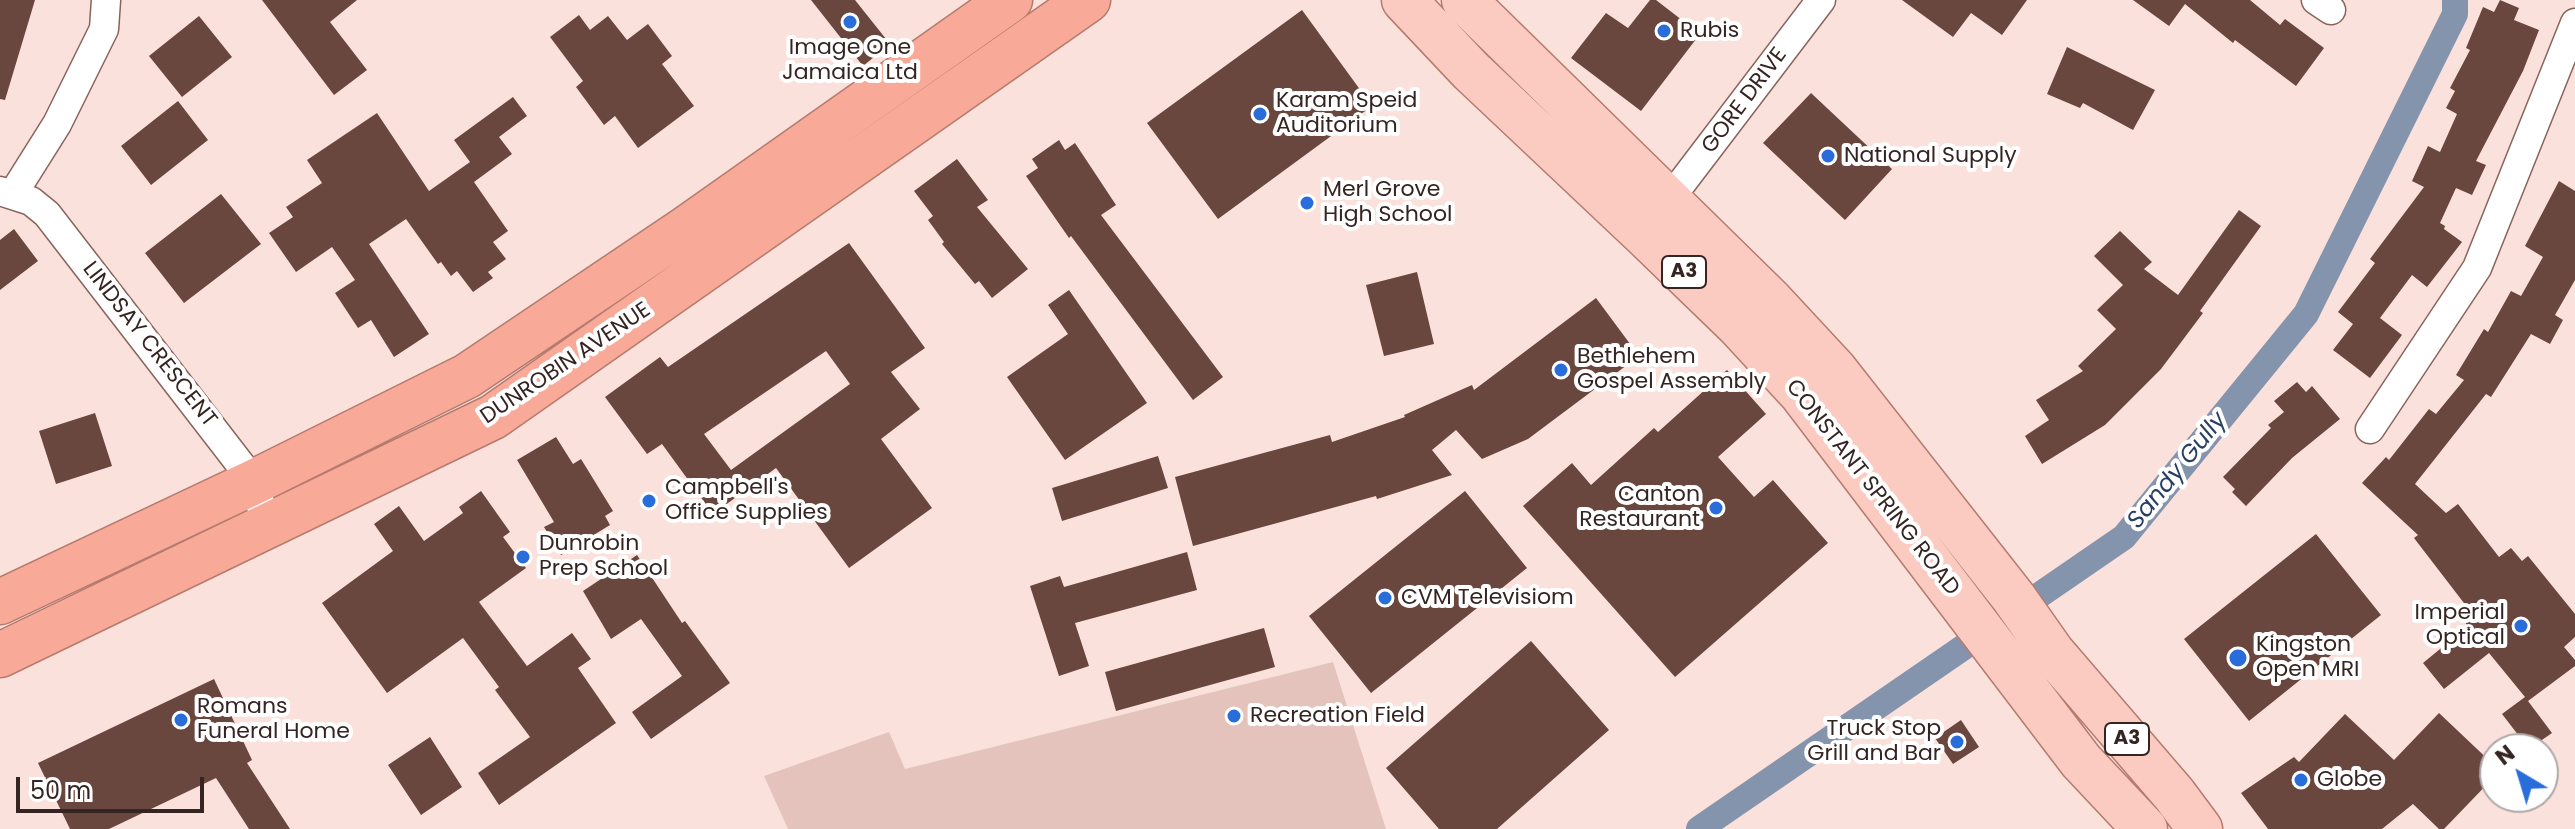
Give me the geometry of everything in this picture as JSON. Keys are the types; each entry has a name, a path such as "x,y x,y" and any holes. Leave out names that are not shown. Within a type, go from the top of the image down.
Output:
{"highway":[{"name":"DUNROBIN AVENUE","path":"0,602 254,482 467,376 687,228 1010,0"},
{"name":"DUNROBIN AVENUE","path":"0,655 493,417 1088,0"}],"main road":[{"name":"CONSTANT SPRING ROAD","path":"1404,0 1471,71 1739,326 1801,393 2081,761 2145,829"},
{"name":"CONSTANT SPRING ROAD","path":"1464,0 1770,300 1835,370 2014,598 2052,652 2203,827"}],"street":[{"path":"6,192 57,124 104,29 106,0"},
{"name":"GORE DRIVE","path":"1668,201 1821,0"},
{"path":"2370,429 2477,268 2575,23"},
{"name":"LINDSAY CRESCENT","path":"6,192 31,201 47,214 254,482 267,527"}],"shaded area":[{"name":"Recreation Field","path":"1333,662 1386,829 788,829 764,776 889,732 905,769"}],"building":[{"path":"0,0 35,0 5,100 0,99"},
{"path":"262,0 357,0 330,22 367,70 334,95"},
{"name":"Image One Jamaica Ltd","path":"811,0 855,0 890,44 863,66"},
{"name":"Rubis","path":"1650,0 1656,0 1700,34 1641,111 1571,58 1606,13 1628,28"},
{"path":"1902,0 2027,0 2002,35 1971,13 1953,37"},
{"path":"2133,0 2250,0 2280,25 2285,19 2324,48 2296,86 2235,40 2233,43 2185,4 2169,26"},
{"path":"2500,0 2519,8 2514,20 2539,30 2523,71 2476,161 2486,165 2472,195 2456,188 2440,223 2462,242 2427,287 2412,275 2380,318 2402,335 2370,378 2333,350 2353,324 2338,312 2375,263 2370,259 2424,187 2412,181 2428,146 2440,152 2457,114 2446,108 2455,91 2450,88 2470,50 2466,48 2483,7 2494,12"},
{"name":"Karam Speid Auditorium","path":"1302,10 1372,106 1218,219 1147,123"},
{"path":"579,15 590,30 608,16 627,40 648,24 672,56 662,64 694,106 638,148 615,116 604,125 576,87 583,81 550,37"},
{"path":"199,16 232,57 182,97 149,56"},
{"path":"2067,47 2155,90 2133,130 2083,103 2080,108 2047,94"},
{"name":"National Supply","path":"1811,93 1892,169 1845,220 1763,143"},
{"path":"513,97 527,116 499,137 512,154 474,182 508,231 493,242 506,259 488,272 493,278 473,292 457,271 451,276 441,262 438,264 406,219 369,244 429,334 394,357 371,320 358,328 335,293 355,280 332,247 296,272 269,233 293,217 286,207 322,183 307,160 377,113 429,191 470,162 454,140"},
{"path":"178,101 208,140 151,185 121,146"},
{"path":"1059,140 1065,150 1075,143 1116,205 1101,215 1223,377 1193,400 1071,236 1069,238 1026,176 1038,168 1032,159"},
{"path":"957,159 988,200 977,207 1028,269 992,298 979,281 975,284 942,244 944,242 928,220 933,216 914,191"},
{"path":"2559,181 2575,191 2575,280 2555,315 2563,320 2550,344 2531,334 2491,397 2486,394 2415,484 2446,513 2458,504 2499,557 2511,548 2522,561 2528,556 2575,614 2575,637 2564,647 2575,660 2575,666 2528,701 2552,733 2517,733 2502,714 2525,697 2489,653 2444,689 2423,663 2468,626 2458,614 2467,607 2414,538 2418,535 2362,483 2386,457 2389,460 2429,409 2436,414 2464,380 2456,375 2484,329 2488,332 2511,291 2521,296 2543,257 2525,246"},
{"path":"221,194 261,244 184,303 145,253"},
{"path":"2239,210 2261,226 2161,369 2105,425 2042,464 2025,436 2049,420 2036,400 2083,371 2078,366 2116,329 2097,310 2123,285 2094,256 2120,231 2152,262 2144,269 2178,295"},
{"path":"14,229 38,261 0,290 0,240"},
{"path":"849,243 925,348 891,372 920,409 881,439 932,508 849,568 776,468 713,514 662,444 647,454 605,397 660,357 668,367","holes":["826,351 850,384 731,470 704,434"]},
{"path":"1417,272 1434,344 1384,356 1366,285"},
{"path":"1069,290 1147,403 1065,460 1007,377 1068,334 1048,305"},
{"path":"1596,298 1639,356 1528,439 1482,459 1456,430 1432,450 1452,475 1377,499 1376,496 1193,546 1175,477 1330,435 1332,442 1405,417 1472,385 1474,390"},
{"path":"1727,370 1766,414 1718,457 1754,497 1773,480 1828,543 1675,677 1523,506 1572,463 1591,485 1654,428 1658,432"},
{"path":"2297,382 2306,392 2312,386 2340,419 2292,458 2246,506 2223,477 2271,428 2268,425 2284,412 2274,401"},
{"path":"95,413 112,466 56,484 39,431"},
{"path":"556,437 573,464 581,459 613,511 605,516 610,525 561,555 544,527 554,522 517,460"},
{"path":"1158,456 1168,488 1062,521 1052,488"},
{"path":"481,491 510,532 503,537 526,568 479,602 527,666 572,633 591,659 578,668 616,723 499,805 478,773 530,737 495,690 499,687 463,638 387,693 322,603 393,551 374,524 399,506 424,541 463,513 459,507"},
{"path":"1465,491 1527,568 1371,693 1309,616"},
{"path":"2316,534 2381,615 2249,721 2184,639"},
{"path":"1187,552 1197,590 1075,623 1089,666 1059,676 1030,586 1060,576 1064,587"},
{"path":"637,555 682,623 685,621 730,683 651,739 632,712 682,676 641,619 611,639 583,591"},
{"path":"1264,628 1275,667 1116,711 1105,672"},
{"path":"1531,641 1609,730 1497,829 1439,829 1386,768"},
{"name":"Romans Funeral Home","path":"214,679 252,760 247,763 290,829 249,829 216,778 109,829 70,829 38,763"},
{"path":"2439,713 2479,751 2479,793 2444,829 2439,829 2413,804 2382,829 2268,829 2241,793 2294,757 2299,762 2345,714 2394,760"},
{"name":"Truck Stop Grill and Bar","path":"1961,720 1979,747 1953,764 1935,738"},
{"path":"430,737 462,787 421,815 388,765"}],"waterway":[{"name":"Sandy Gully","path":"1699,829 2124,537 2306,314 2455,14 2455,0"}],"place":[{"name":"Image One Jamaica Ltd","path":"850,22"},
{"name":"Rubis","path":"1664,31"},
{"name":"Karam Speid Auditorium","path":"1260,114"},
{"name":"National Supply","path":"1828,156"},
{"name":"Merl Grove High School","path":"1307,203"},
{"name":"Bethlehem Gospel Assembly","path":"1561,370"},
{"name":"Campbell's Office Supplies","path":"649,501"},
{"name":"Canton Restaurant","path":"1716,508"},
{"name":"Dunrobin Prep School","path":"523,557"},
{"name":"CVM Televisiom","path":"1385,598"},
{"name":"Imperial Optical","path":"2521,626"},
{"name":"Kingston Open MRI","path":"2238,658"},
{"name":"Recreation Field","path":"1234,716"},
{"name":"Romans Funeral Home","path":"181,720"},
{"name":"Truck Stop Grill and Bar","path":"1957,742"},
{"name":"Globe","path":"2301,780"}]}
